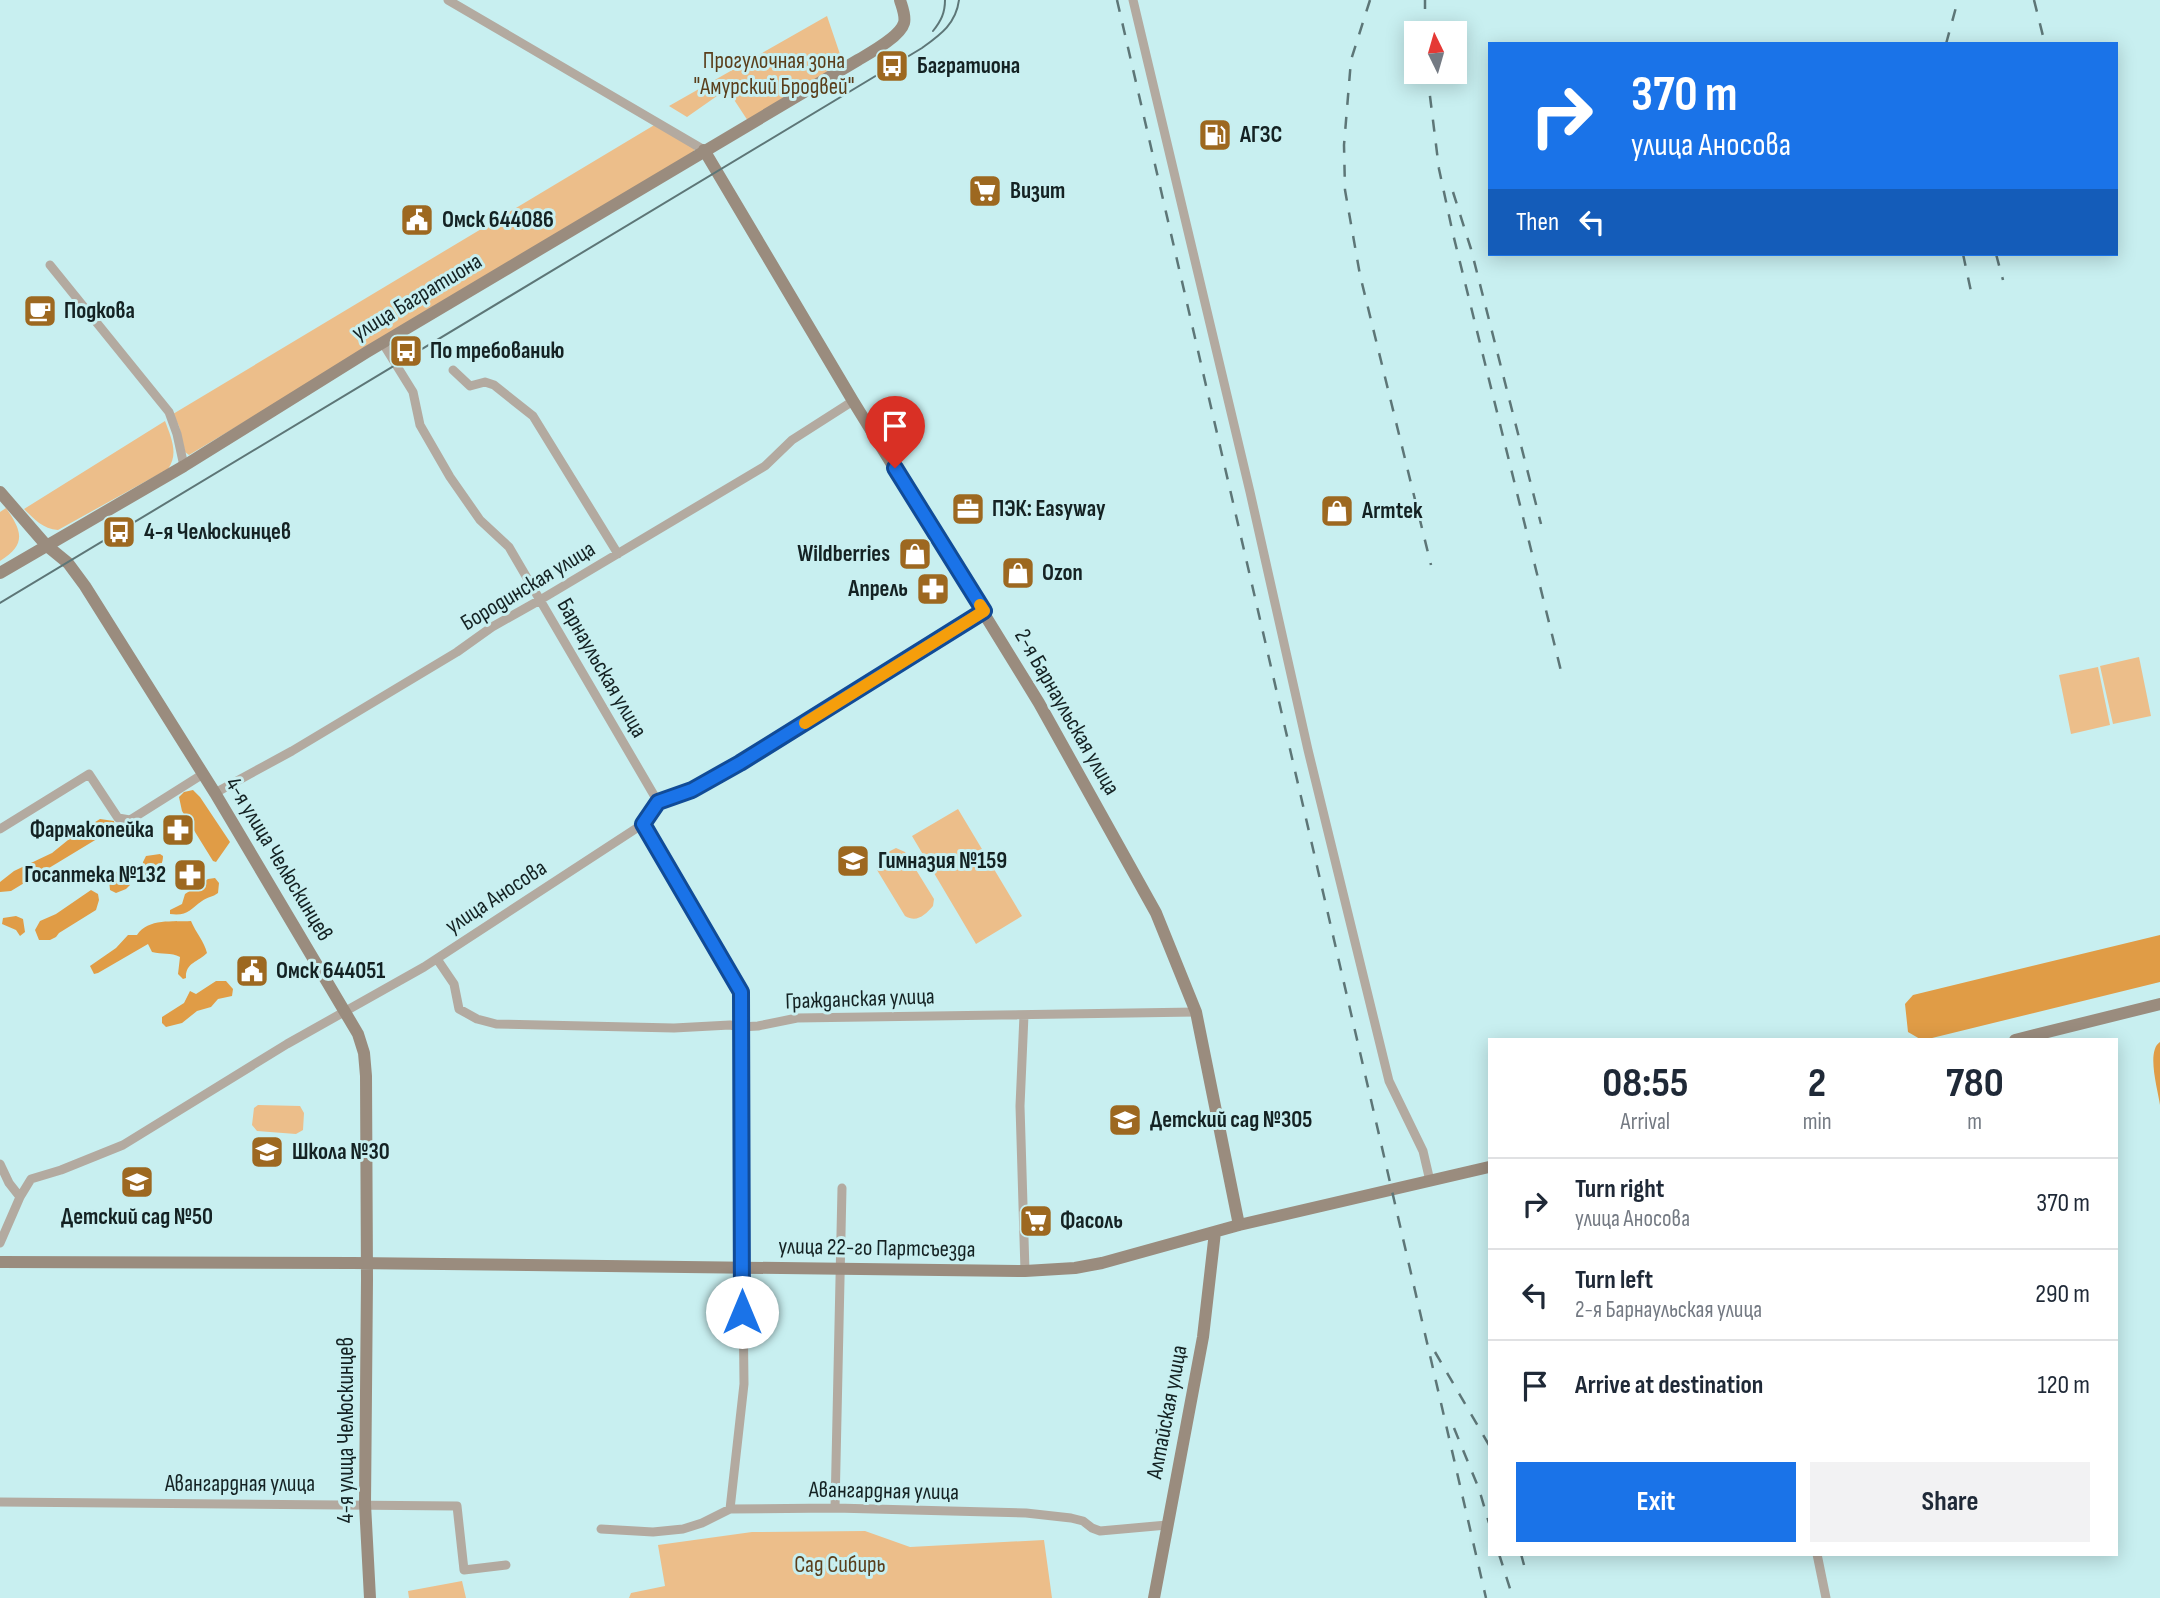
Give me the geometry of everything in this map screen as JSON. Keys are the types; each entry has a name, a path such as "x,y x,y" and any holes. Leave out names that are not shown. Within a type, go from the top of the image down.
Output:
{"street":[{"path":"448,0 704,150"},
{"name":"улица Багратиона","path":"0,573 184,466 382,342 858,60 899,32 904,25 900,0"},
{"path":"1133,0 1250,492 1311,764 1389,1081 1423,1151 1430,1181"},
{"name":"2-я Барнаульская улица","path":"704,150 853,401 1040,703 1156,913 1196,1012 1239,1225"},
{"path":"50,265 169,412 184,466"},
{"name":"Барнаульская улица","path":"382,342 412,392 421,425 450,477 480,520 509,547 658,802"},
{"path":"453,370 470,386 485,382 494,386 533,416 618,554"},
{"name":"Бородинская улица","path":"215,793 292,751 457,652 492,627 765,466 792,440 853,401"},
{"name":"4-я улица Челюскинцев","path":"0,492 46,545 63,557 85,586 215,793 345,1011 361,1043 366,1076 365,1504 370,1598"},
{"path":"658,802 692,790 740,763 984,611"},
{"path":"0,829 89,774 118,818 130,820 203,774"},
{"name":"улица Аносова","path":"20,1196 31,1179 123,1145 287,1044 437,959 643,824 658,802"},
{"path":"643,824 741,992 744,1384 730,1508"},
{"name":"Гражданская улица","path":"437,959 454,984 459,1009 477,1019 496,1024 740,1027 797,1018 1196,1012"},
{"path":"2023,1038 2160,1004"},
{"path":"1024,1015 1020,1106 1025,1271"},
{"path":"0,1164 9,1183 20,1196 0,1242"},
{"name":"улица 22-го Партсъезда","path":"0,1262 367,1263 1025,1271 1075,1268 1239,1225 1488,1167"},
{"path":"835,1508 842,1188"},
{"name":"Алтайская улица","path":"1154,1598 1203,1337 1215,1232"},
{"name":"Авангардная улица","path":"0,1502 457,1506 464,1570 506,1565"},
{"name":"Авангардная улица","path":"601,1529 653,1532 683,1529 702,1523 730,1508 1026,1513 1071,1518 1083,1521 1100,1531 1167,1525"},
{"path":"1817,1556 1826,1598"}],"green space":[{"name":"Прогулочная зона \"Амурский Бродвей\"","path":"827,16 843,63 748,121 727,89 687,117 669,106"},
{"name":"Прогулочная зона \"Амурский Бродвей\"","path":"661,121 694,147 690,156 189,455 185,452 179,426 173,414"},
{"path":"165,421 173,451 168,469 58,530 43,526 24,509"},
{"path":"6,508 16,524 19,537 15,549 0,561 0,512"},
{"path":"2139,657 2151,716 2113,724 2100,666"},
{"path":"2098,667 2110,725 2071,734 2059,675"},
{"path":"958,809 1022,916 976,944 912,836"},
{"path":"896,848 905,852 934,899 933,906 917,918 905,916 877,870 879,859"},
{"path":"258,1105 300,1106 304,1113 303,1130 296,1134 257,1131 252,1125 254,1108"},
{"name":"Сад Сибирь","path":"865,1531 910,1547 1044,1540 1052,1598 629,1598 631,1593 665,1586 658,1545 752,1532"},
{"path":"462,1581 466,1598 409,1598 408,1591"}],"shaded area":[{"path":"193,790 230,842 216,862 182,811 179,797 184,792"},
{"path":"100,819 114,821 115,828 11,891 0,892 0,882 14,871 52,853"},
{"path":"160,854 163,860 159,867 142,877 146,856"},
{"path":"123,870 129,874 130,885 116,893 110,890 109,880 116,872"},
{"path":"215,878 219,883 218,893 185,913 170,914 170,910 182,904 185,894 208,879"},
{"path":"91,890 98,894 96,910 56,937 39,940 35,930 40,921 56,914"},
{"path":"16,916 23,919 25,932 20,936 16,930 2,924 3,918"},
{"path":"191,921 207,953 190,966 186,978 183,979 178,974 180,957 152,952 148,944 98,973 94,974 90,966 116,948 128,935 137,935 154,923"},
{"path":"2160,935 2160,982 1932,1038 1918,1038 1908,1032 1905,1004 1913,995"},
{"path":"216,981 226,981 233,989 232,996 218,999 211,1007 197,1011 182,1023 166,1027 162,1023 162,1017 184,1003 190,991 196,994"},
{"path":"2160,1042 2160,1105 2153,1062 2156,1047"}],"tram line":[{"path":"933,31 942,17 945,0"},
{"path":"0,603 922,48 951,22 959,0"}],"railway":[{"path":"1117,0 1486,1598"},
{"path":"1370,0 1351,60 1344,145 1345,190 1360,275 1431,565"},
{"path":"1425,0 1425,21"},
{"path":"1947,42 1958,0"},
{"path":"2034,0 2044,42"},
{"path":"1428,84 1439,169 1453,234 1562,675"},
{"path":"1453,192 1471,249 1541,524"},
{"path":"1963,256 1972,296"},
{"path":"1997,256 2003,280"},
{"path":"1435,1352 1488,1443"},
{"path":"1454,1428 1479,1489 1488,1520"},
{"path":"1500,1556 1513,1598"},
{"path":"1522,1556 1524,1565"}],"slow traffic":[{"path":"805,723 984,611 980,605"}],"place":[{"name":"Багратиона","path":"892,66"},
{"name":"АГЗС","path":"1215,135"},
{"name":"Визит","path":"985,191"},
{"name":"Омск 644086","path":"417,220"},
{"name":"Подкова","path":"40,311"},
{"name":"По требованию","path":"406,351"},
{"name":"ПЭК: Easyway","path":"968,509"},
{"name":"Armtek","path":"1337,511"},
{"name":"4-я Челюскинцев","path":"119,532"},
{"name":"Wildberries","path":"915,554"},
{"name":"Ozon","path":"1018,573"},
{"name":"Апрель","path":"933,589"},
{"name":"Фармакопейка","path":"178,830"},
{"name":"Гимназия №159","path":"853,861"},
{"name":"Госаптека №132","path":"190,875"},
{"name":"Омск 644051","path":"252,971"},
{"name":"Детский сад №305","path":"1125,1120"},
{"name":"Школа №30","path":"267,1152"},
{"name":"Детский сад №50","path":"137,1182"},
{"name":"Фасоль","path":"1036,1221"}],"route":[{"path":"742,1312 741,992 643,824 658,802 692,790 740,763 984,611 895,468"}]}
